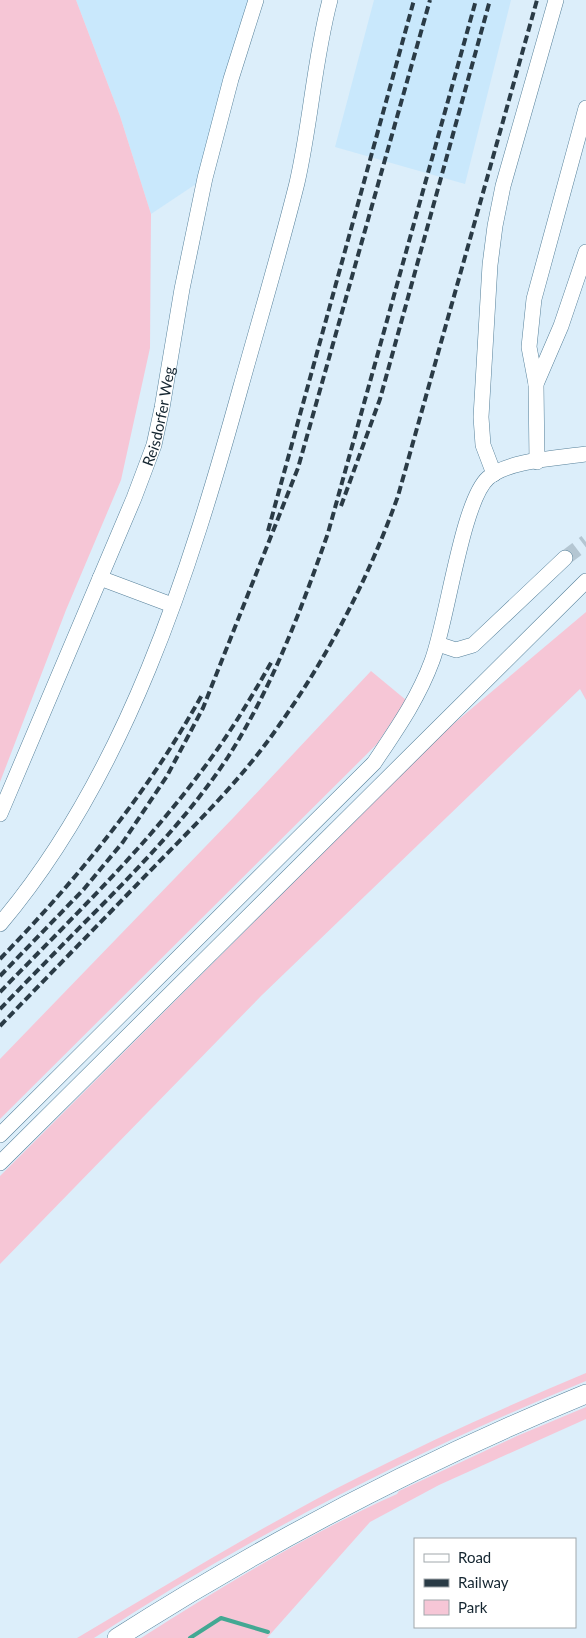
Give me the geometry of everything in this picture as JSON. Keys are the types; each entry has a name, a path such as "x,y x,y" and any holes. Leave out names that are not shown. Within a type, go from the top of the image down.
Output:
{"main road":[{"path":"117,1638 206,1583 323,1518 433,1463 586,1394"}],"street":[{"name":"Reisdorfer Weg","path":"0,814 154,445 182,289 205,178 231,79 256,0"},
{"path":"0,924 48,860 83,803 146,672 207,508 290,213 303,156 318,54 330,0"},
{"path":"494,474 483,445 481,417 492,245 503,186 556,0"},
{"path":"537,462 536,384 530,346 534,299 586,108"},
{"path":"536,384 562,326 586,252"},
{"path":"0,1135 374,763 416,698 438,644 470,510 479,488 494,474 510,467 586,454"},
{"path":"438,644 456,650 473,645 565,558"},
{"path":"100,578 172,605"},
{"path":"0,1163 586,581"}],"shaded area":[{"path":"76,0 256,0 205,178 151,214 120,116"},
{"path":"374,0 511,0 465,184 335,147"}],"green space":[{"path":"0,0 76,0 120,116 151,214 150,348 121,480 66,610 0,782"},
{"path":"586,612 586,700 580,689 261,996 0,1264 0,1176 445,731"},
{"path":"371,671 406,700 377,744 0,1119 0,1059 234,817"},
{"path":"586,1373 586,1381 459,1436 396,1466 272,1531 152,1601 94,1638 77,1638 217,1555 323,1496 443,1436"},
{"path":"586,1407 586,1419 439,1485 370,1522 267,1638 141,1638 235,1580 331,1526 397,1494 399,1491 517,1436"}],"waterway":[{"path":"190,1638 221,1618 268,1632"}],"tunnel":[{"path":"565,558 586,542"}],"railway":[{"path":"268,531 414,0"},
{"path":"0,976 84,889 123,842 167,776 203,708 298,468 430,0"},
{"path":"0,1009 155,850 186,814 228,757 244,731 272,676 296,620 328,533 476,0"},
{"path":"341,506 380,399 490,0"},
{"path":"0,1026 235,782 280,724 315,670 347,614 387,526 398,496 537,0"},
{"path":"0,992 154,831 210,760 247,704 272,661"},
{"path":"0,959 57,897 110,833 159,765 203,693"}]}
